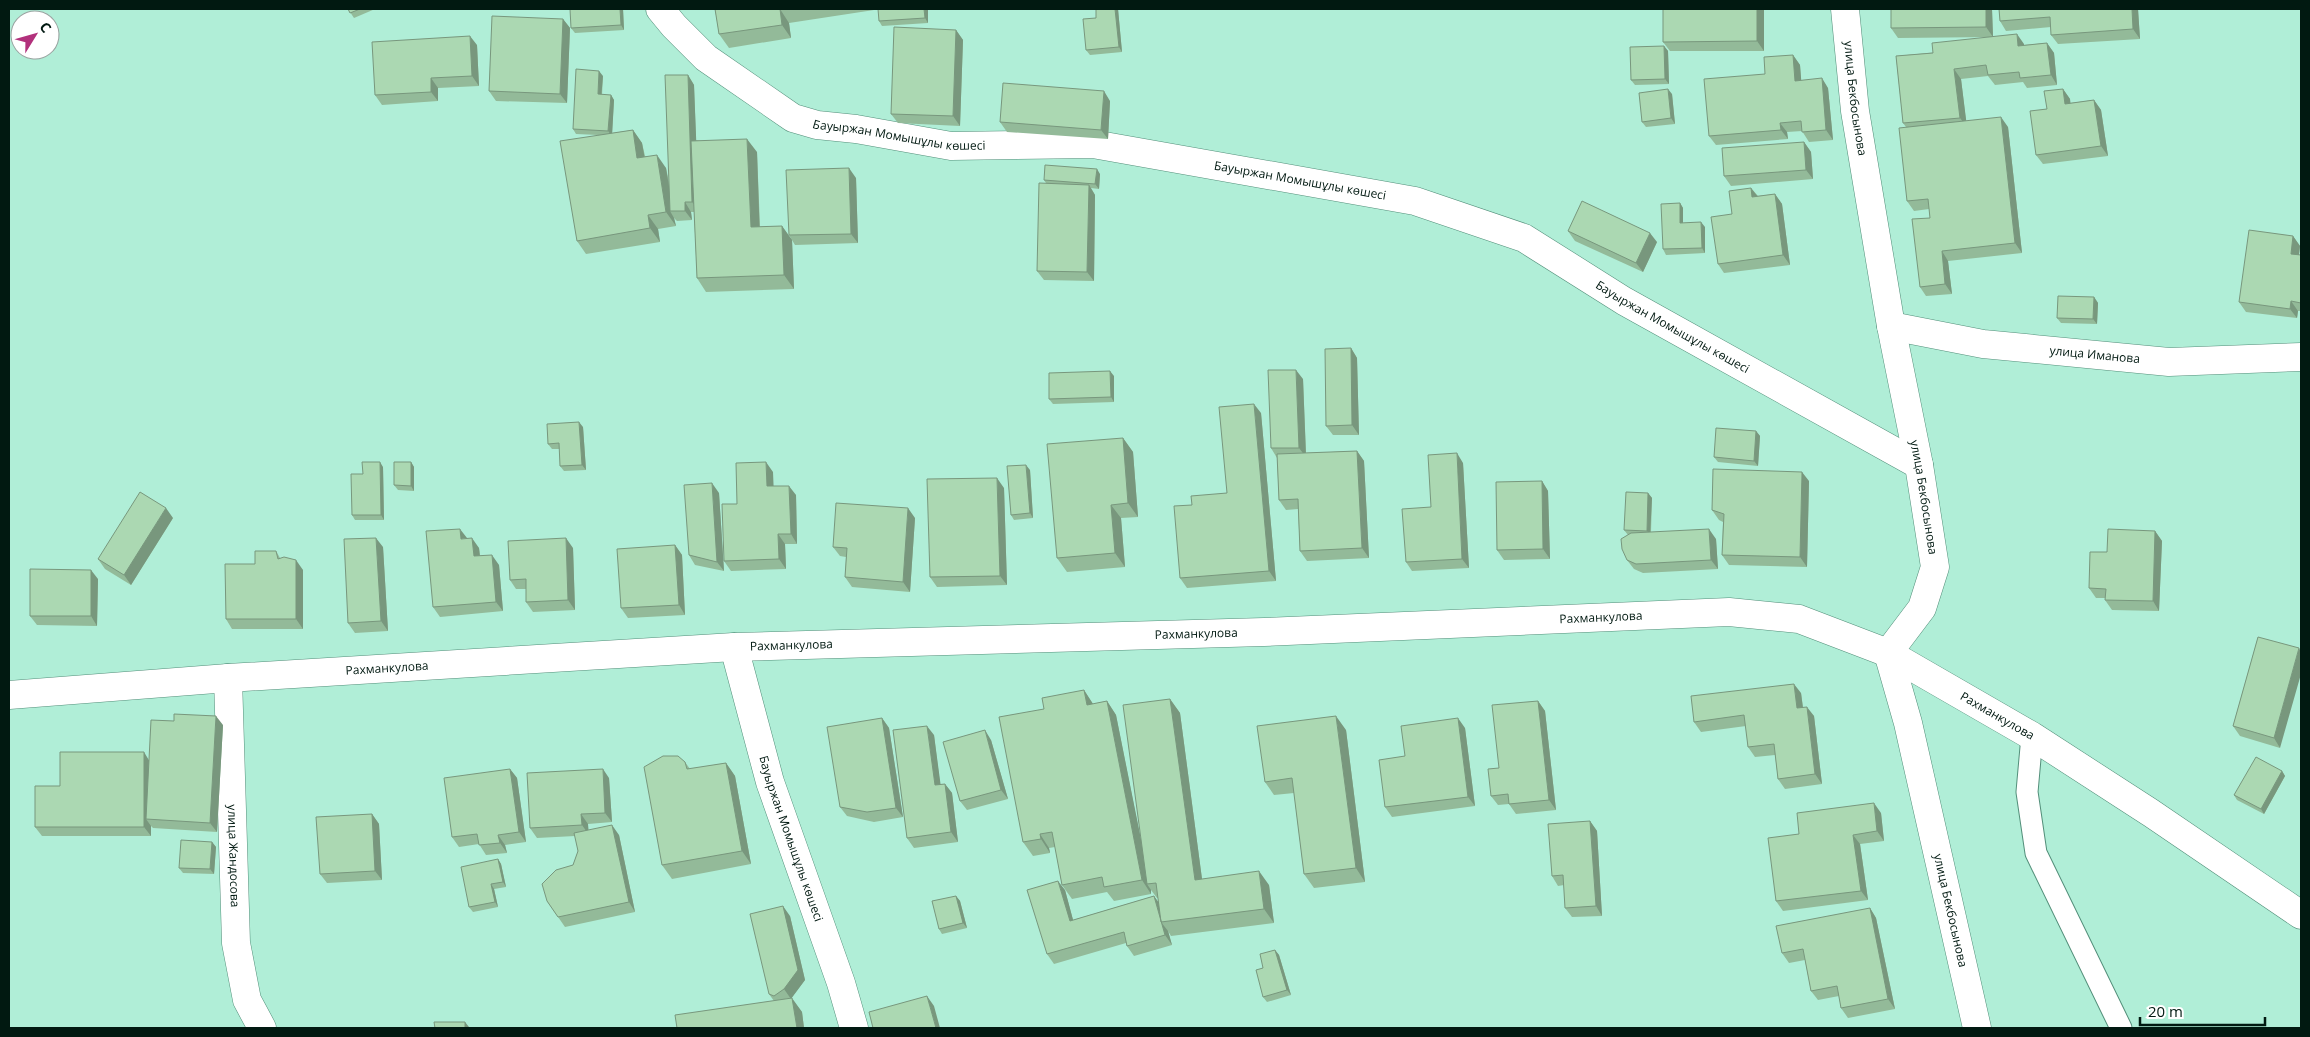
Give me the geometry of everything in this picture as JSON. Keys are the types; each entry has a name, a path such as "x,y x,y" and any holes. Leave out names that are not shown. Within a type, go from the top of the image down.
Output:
{"street":[{"name":"Бауыржан Момышұлы көшесі","path":"660,9 706,58 793,118 817,125 856,129 951,146 1092,144 1415,201 1524,238 1624,301 1919,465"},
{"name":"улица Бекбосынова","path":"1844,9 1855,111 1891,326 1919,465 1935,567 1922,608 1888,653 1908,723 1977,1028"},
{"name":"улица Иманова","path":"1891,326 1983,344 2169,362 2301,357"},
{"name":"Рахманкулова","path":"9,695 228,678 734,648 1264,632 1729,612 1799,619 1888,653 2032,736 2151,813 2301,915"},
{"name":"Бауыржан Момышұлы көшесі","path":"734,648 770,782 841,983 854,1028"},
{"name":"улица Жандосова","path":"228,678 236,944 247,1000 262,1028"}],"lane":[{"path":"2032,736 2027,792 2036,853 2121,1028"}],"building":[{"path":"348,9 360,9 350,13"},
{"path":"570,9 620,9 621,25 571,28"},
{"path":"715,9 780,9 782,25 719,34"},
{"path":"878,9 924,9 925,18 879,21"},
{"path":"1096,9 1115,9 1119,47 1086,50 1083,19 1096,18"},
{"path":"1663,9 1757,9 1757,41 1663,42"},
{"path":"1891,9 1986,9 1986,27 1891,28"},
{"path":"1999,9 2132,9 2133,29 2051,35 2050,17 2000,21"},
{"path":"492,16 563,19 560,94 489,91"},
{"path":"894,27 956,30 953,116 891,114"},
{"path":"2017,34 2018,46 2047,43 2051,75 2020,78 2019,72 1988,75 1986,65 1954,69 1960,118 1903,123 1896,56 1933,53 1932,43"},
{"path":"470,36 472,76 431,78 431,92 375,95 372,42"},
{"path":"1664,46 1665,79 1631,80 1630,47"},
{"path":"1793,55 1795,81 1822,78 1826,130 1802,132 1801,121 1780,123 1781,130 1709,136 1704,79 1765,74 1764,57"},
{"path":"576,69 599,71 598,94 611,95 608,131 573,129"},
{"path":"665,75 688,75 692,202 685,202 685,211 670,211"},
{"path":"1003,83 1104,91 1101,130 1000,122"},
{"path":"1668,89 1671,118 1642,122 1639,93"},
{"path":"2063,89 2065,104 2094,100 2101,146 2036,155 2030,111 2047,109 2044,91"},
{"path":"2001,117 2015,243 1942,251 1945,284 1920,287 1912,219 1930,218 1928,199 1907,201 1899,128"},
{"path":"633,130 637,158 657,155 666,212 648,215 650,228 577,241 560,141"},
{"path":"747,139 751,227 782,226 784,275 697,278 691,141"},
{"path":"1804,142 1806,170 1724,176 1722,148"},
{"path":"1045,165 1097,169 1095,184 1044,180"},
{"path":"849,168 851,234 789,235 786,170"},
{"path":"1039,183 1089,185 1087,272 1037,271"},
{"path":"1751,188 1752,197 1775,194 1783,255 1718,264 1711,217 1732,214 1729,191"},
{"path":"1582,201 1650,233 1636,263 1568,231"},
{"path":"1680,203 1680,223 1701,222 1702,248 1663,249 1661,204"},
{"path":"2249,230 2293,236 2291,254 2301,255 2301,303 2291,301 2290,309 2239,302"},
{"path":"2058,296 2094,297 2093,319 2057,318"},
{"path":"1351,348 1352,425 1326,426 1325,349"},
{"path":"1268,370 1296,370 1299,448 1271,448"},
{"path":"1110,371 1111,397 1049,399 1049,373"},
{"path":"1254,404 1269,571 1180,578 1174,506 1192,505 1191,496 1227,493 1219,407"},
{"path":"579,422 582,465 560,466 559,443 548,444 547,424"},
{"path":"1716,428 1756,431 1754,461 1714,457"},
{"path":"1123,438 1128,503 1111,505 1115,553 1057,558 1047,444"},
{"path":"1357,451 1362,548 1300,551 1298,499 1279,500 1277,454"},
{"path":"1457,453 1462,559 1406,562 1402,509 1431,507 1428,455"},
{"path":"362,462 380,462 381,515 352,515 351,474 363,474"},
{"path":"394,462 411,462 411,486 394,485"},
{"path":"766,462 767,486 789,486 791,534 778,534 779,559 724,561 722,504 737,504 736,463"},
{"path":"1026,465 1030,513 1011,515 1007,466"},
{"path":"1713,469 1802,472 1800,557 1722,555 1724,514 1712,510"},
{"path":"997,478 1000,576 930,577 927,479"},
{"path":"1542,481 1543,549 1497,550 1496,482"},
{"path":"712,483 717,562 689,555 684,485"},
{"path":"140,492 166,508 124,575 98,559"},
{"path":"1626,492 1648,493 1647,531 1624,530"},
{"path":"836,503 908,508 903,582 845,577 847,548 833,547"},
{"path":"460,529 461,539 472,538 474,556 492,555 496,602 433,607 426,531"},
{"path":"1709,529 1711,560 1636,564 1627,560 1622,549 1621,539 1631,533"},
{"path":"2108,529 2155,531 2153,601 2105,600 2106,589 2089,588 2090,552 2107,552"},
{"path":"376,538 381,621 348,623 344,539"},
{"path":"566,538 568,600 526,602 526,579 510,580 508,541"},
{"path":"675,545 679,605 621,608 617,549"},
{"path":"255,551 276,551 278,559 284,557 296,560 296,619 226,619 225,564 255,564"},
{"path":"30,569 91,570 91,616 30,616"},
{"path":"2258,637 2299,648 2274,738 2233,726"},
{"path":"1794,684 1797,708 1807,707 1815,774 1778,779 1774,744 1748,747 1744,715 1694,722 1691,696"},
{"path":"1084,690 1087,705 1107,701 1142,880 1104,887 1102,877 1062,885 1052,832 1040,834 1041,839 1023,842 999,717 1044,709 1042,698"},
{"path":"1170,699 1195,880 1259,871 1264,909 1161,922 1156,883 1147,884 1123,705"},
{"path":"1538,701 1549,800 1509,804 1508,794 1491,796 1488,769 1499,768 1492,705"},
{"path":"174,714 216,716 210,823 146,819 151,720 174,721"},
{"path":"1336,716 1356,868 1304,874 1292,778 1265,782 1257,726"},
{"path":"882,718 896,808 867,812 840,807 827,727"},
{"path":"1458,718 1468,797 1385,807 1379,760 1405,756 1401,726"},
{"path":"927,726 935,785 945,784 951,832 907,838 893,730"},
{"path":"985,730 1001,790 960,801 943,742"},
{"path":"60,752 144,752 144,827 35,827 35,786 60,786"},
{"path":"663,756 678,756 685,762 687,769 726,763 742,851 662,865 644,767"},
{"path":"2256,757 2282,771 2261,809 2234,795"},
{"path":"510,769 519,832 498,835 500,843 479,845 477,834 452,837 444,778"},
{"path":"603,769 605,813 581,814 582,825 530,828 527,773"},
{"path":"1874,803 1877,831 1853,835 1861,891 1776,901 1768,838 1799,834 1797,813"},
{"path":"372,814 375,871 320,874 316,817"},
{"path":"1590,821 1596,906 1565,908 1563,875 1552,876 1548,824"},
{"path":"612,825 629,902 558,917 547,901 542,884 556,870 573,865 578,851 574,833"},
{"path":"181,840 212,842 210,869 179,868"},
{"path":"498,859 503,882 491,884 495,902 469,907 461,867"},
{"path":"1058,881 1070,921 1154,896 1165,935 1127,946 1124,932 1047,954 1027,890"},
{"path":"956,896 963,923 939,929 932,901"},
{"path":"783,906 798,970 784,989 774,996 769,994 750,914"},
{"path":"1870,908 1888,999 1841,1008 1837,986 1811,991 1803,949 1782,953 1776,926"},
{"path":"1275,950 1287,990 1263,997 1256,970 1263,968 1260,954"},
{"path":"927,996 936,1028 873,1028 869,1012"},
{"path":"792,998 797,1028 677,1028 675,1015"},
{"path":"434,1022 465,1022 465,1028 435,1028"}]}
